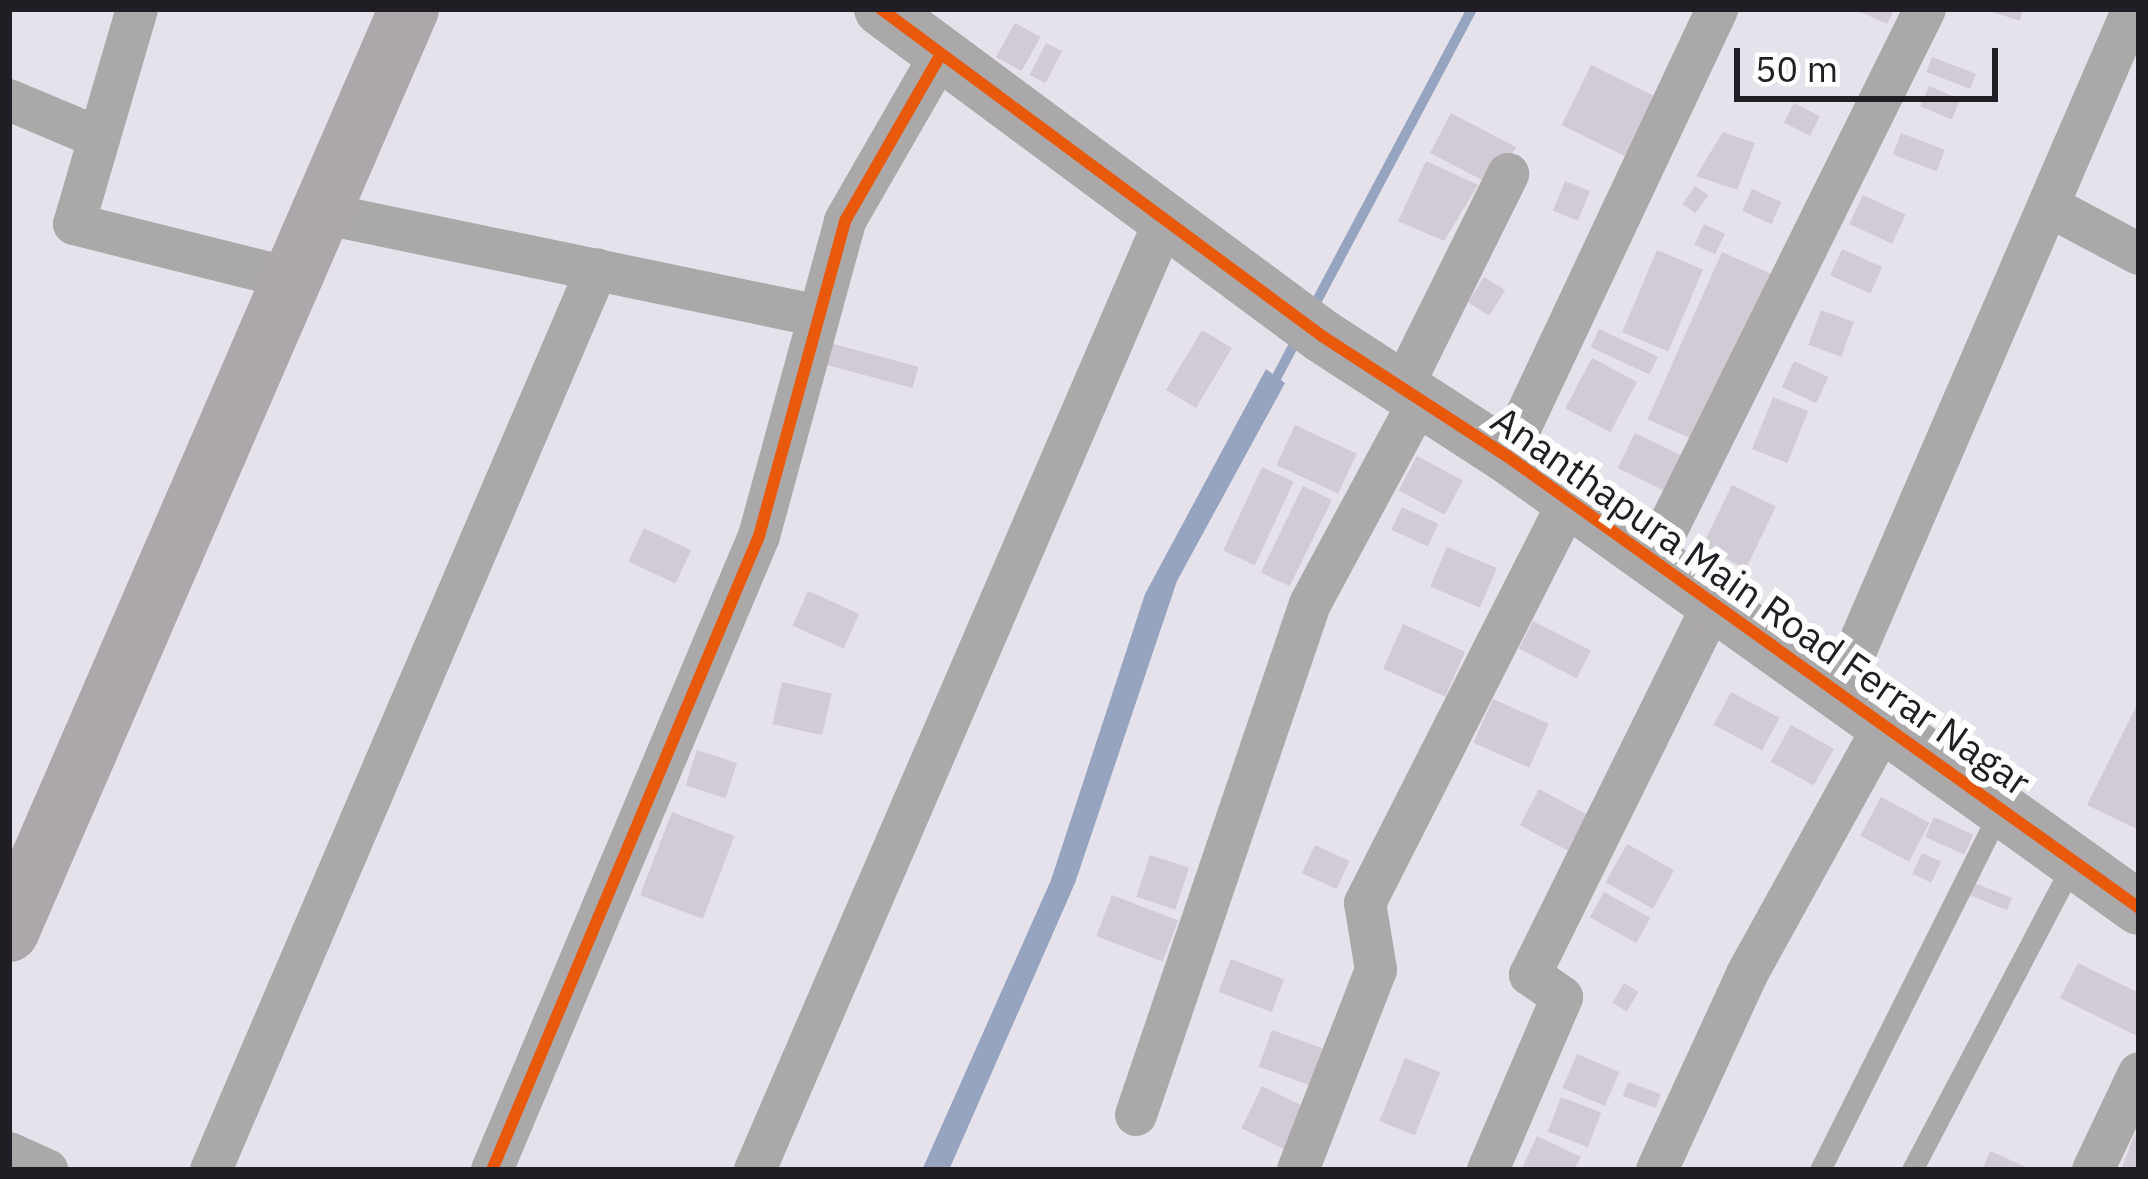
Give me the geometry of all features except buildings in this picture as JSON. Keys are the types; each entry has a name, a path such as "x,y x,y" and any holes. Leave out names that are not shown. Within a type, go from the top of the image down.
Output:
{"main road":[{"path":"11,925 326,214 410,9"}],"street":[{"path":"137,9 74,224 297,280"},
{"name":"Ananthapura Main Road Ferrar Nagar","path":"881,9 1164,222 1507,456 2139,908"},
{"path":"1507,456 1717,9"},
{"path":"1651,562 1925,9"},
{"path":"1838,692 2132,9"},
{"path":"492,1170 759,536 845,221 940,56"},
{"path":"9,100 97,137"},
{"path":"1136,1115 1310,604 1411,394 1508,174"},
{"path":"2049,206 2139,254"},
{"path":"326,214 819,316"},
{"path":"755,1170 1164,222"},
{"path":"211,1170 597,269"},
{"path":"1298,1170 1376,970 1365,903 1569,501"},
{"path":"1488,1170 1562,997 1530,975 1713,605"},
{"path":"1657,1170 1747,974 1885,724"},
{"path":"2093,1170 2139,1072"},
{"path":"9,1153 47,1170"}],"lane":[{"path":"1820,1170 2002,808"},
{"path":"1912,1170 2074,861"}],"water":[{"path":"1266,369 1285,383 1177,581 1075,883 949,1170 922,1170 1051,880 1145,594"}],"waterway":[{"path":"1313,308 1472,9"},
{"path":"1271,388 1299,335"}],"cycle path":[{"path":"881,9 1322,336 1507,456 2139,908"},
{"path":"492,1170 759,536 845,221 940,56"}]}
